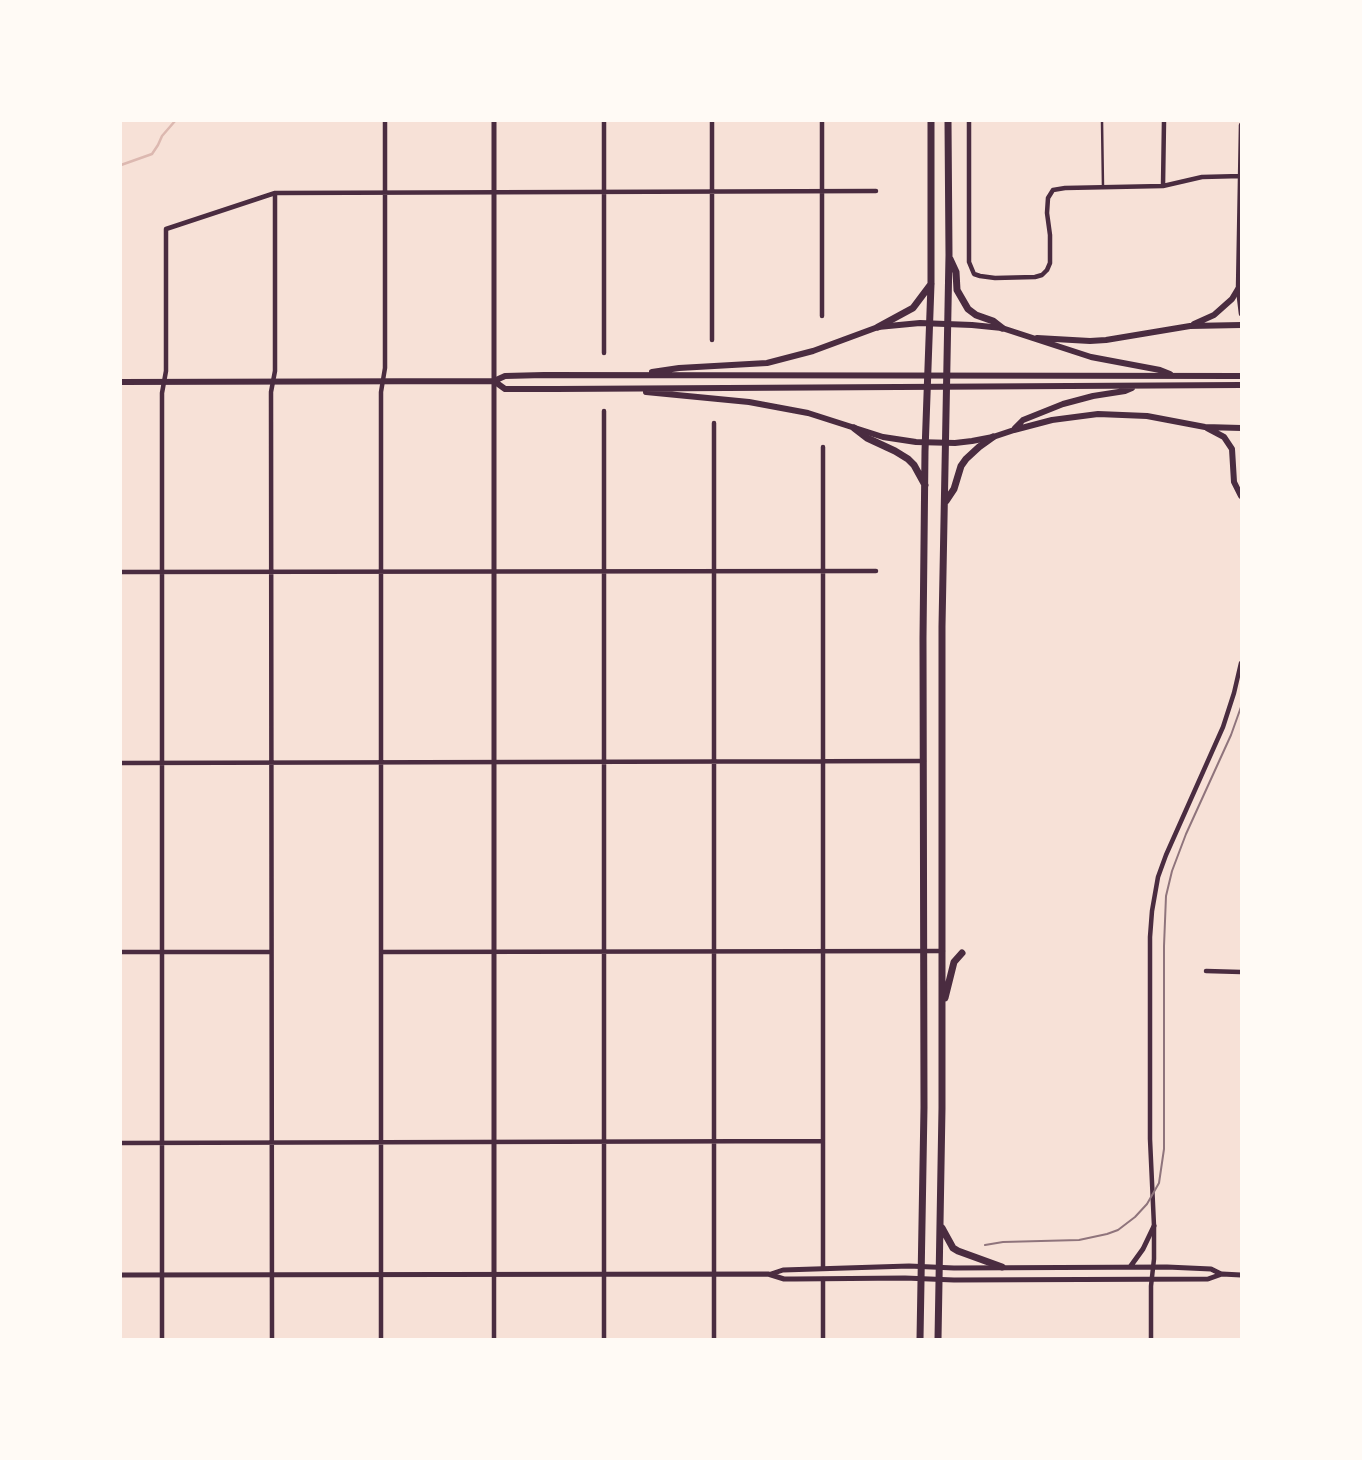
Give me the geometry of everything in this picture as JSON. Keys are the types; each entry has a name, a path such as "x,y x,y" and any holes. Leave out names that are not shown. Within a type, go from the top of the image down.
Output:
{"highway":[{"path":"920,1339 925,761 923,638 931,284 931,121"},
{"path":"938,1339 948,121"},
{"path":"948,256 956,272 957,290 968,309 1002,328"},
{"path":"878,327 913,308 931,284"},
{"path":"854,428 867,438 908,459 925,485"},
{"path":"945,502 954,489 965,459 993,437"},
{"path":"942,1006 954,962 962,953"},
{"path":"940,1224 953,1248 960,1253 1002,1267"}],"main road":[{"path":"1190,326 1214,315 1232,299 1238,289"},
{"path":"623,375 780,361 878,327 929,323 1002,328 1068,351 1160,370 1175,376"},
{"path":"1031,337 1090,341 1190,326 1241,325"},
{"path":"121,382 494,381 505,376 623,375 1241,376"},
{"path":"494,381 505,388 623,389 1241,385"},
{"path":"1014,430 1023,420 1063,404 1125,391 1135,386"},
{"path":"623,389 749,402 808,413 898,440 926,442 955,443 993,437 1052,421 1098,414 1147,416 1205,427 1241,428"},
{"path":"1205,427 1224,437 1232,449 1234,482 1241,496"}],"street":[{"path":"381,1339 380,571 382,382 385,368 385,121"},
{"path":"494,121 494,1339"},
{"path":"604,121 604,353"},
{"path":"712,121 712,340"},
{"path":"822,121 822,316"},
{"path":"969,121 969,262 974,274 980,276 1035,277 1047,271 1050,263 1048,198 1053,190 1163,186 1202,177 1240,176"},
{"path":"1163,186 1164,121"},
{"path":"1241,125 1238,289 1241,314"},
{"path":"162,1339 162,393 166,372 166,229 275,192 876,191"},
{"path":"272,1339 271,392 275,372 275,192"},
{"path":"604,411 604,1339"},
{"path":"714,422 714,1339"},
{"path":"823,447 823,1268"},
{"path":"121,572 876,571"},
{"path":"1151,1339 1154,1226 1150,1139 1152,911 1158,877 1223,727 1241,663"},
{"path":"121,763 925,761"},
{"path":"381,952 943,951"},
{"path":"121,952 271,952"},
{"path":"1206,971 1241,972"},
{"path":"121,1143 823,1140"},
{"path":"1130,1267 1143,1250 1154,1226"},
{"path":"121,1275 768,1274 783,1270 922,1266 1153,1266 1211,1269 1222,1274 1241,1275"},
{"path":"768,1274 784,1279 1208,1279 1222,1274"},
{"path":"823,1279 823,1339"}],"lane":[{"path":"1102,121 1103,187"}],"waterway":[{"path":"121,165 152,154 175,121"}],"tram line":[{"path":"985,1245 1079,1240 1107,1234 1118,1230 1135,1217 1147,1204 1159,1183 1164,1149 1166,896 1186,834 1241,707"}]}
